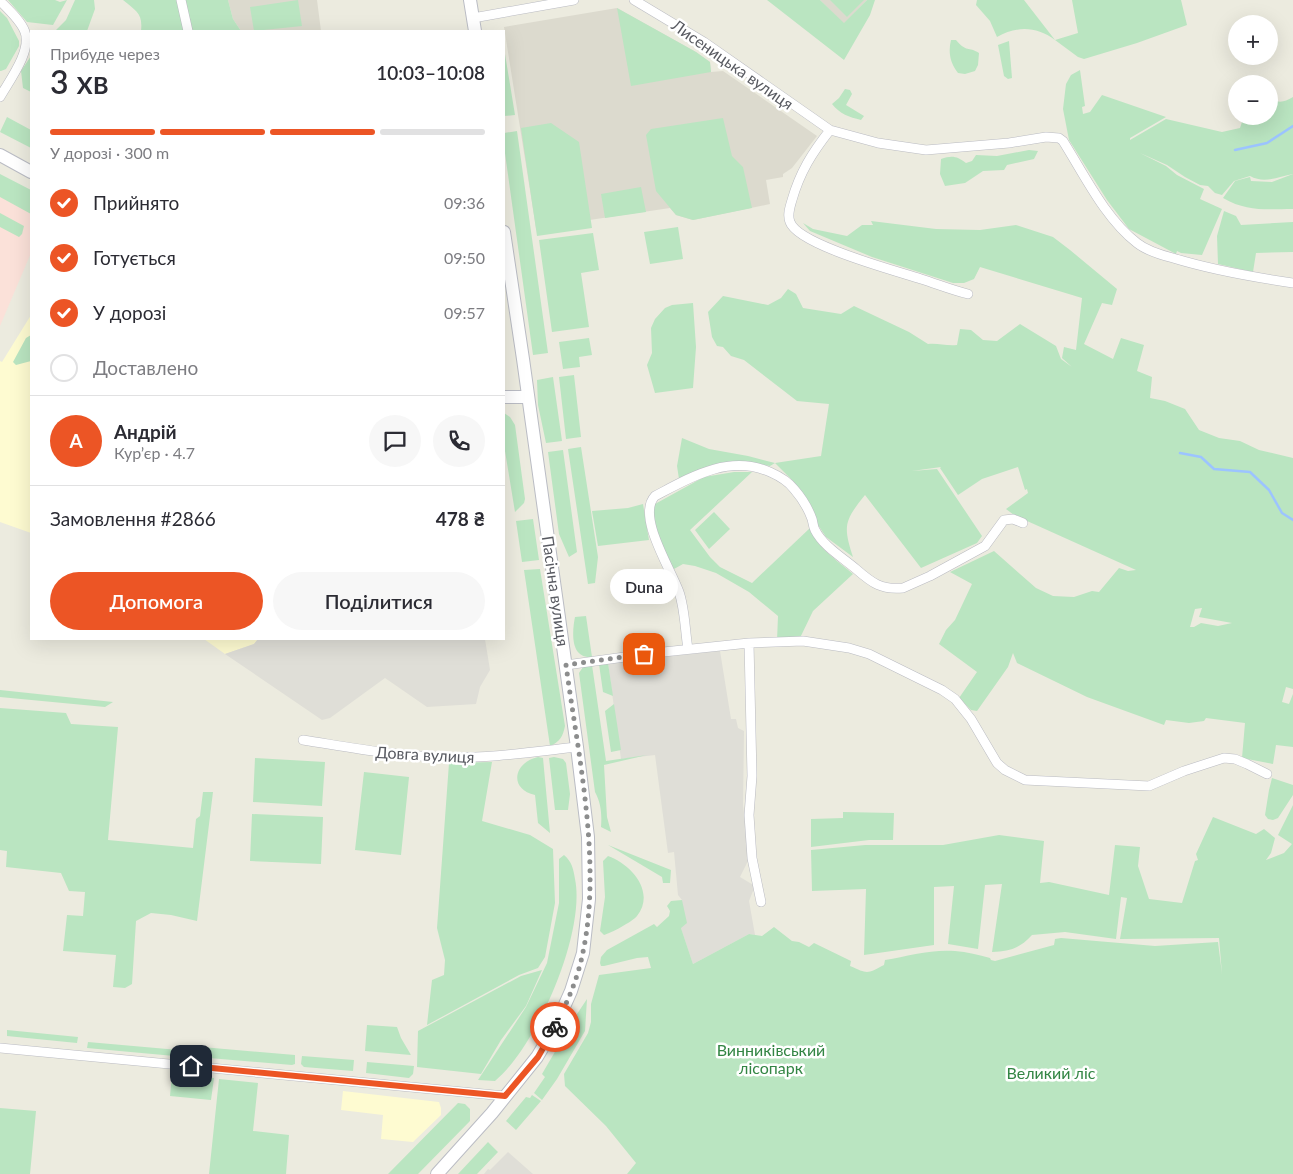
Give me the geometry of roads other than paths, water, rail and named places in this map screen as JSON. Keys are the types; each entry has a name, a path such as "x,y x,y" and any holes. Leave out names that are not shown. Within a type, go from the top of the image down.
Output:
{"main road":[{"path":"470,0 475,30"},
{"path":"0,155 30,171"},
{"name":"Пасічна вулиця","path":"437,1174 492,1113 538,1057 555,1027 571,991 583,953 590,899 588,837 577,747 505,239"},
{"path":"505,397 528,397"}],"street":[{"path":"181,0 188,30"},
{"path":"473,18 574,0"},
{"name":"Лисеницька вулиця","path":"634,0 704,42 830,130 878,143 926,150 1009,143 1046,137 1059,138 1063,141 1112,217 1139,244 1159,254 1192,264 1253,277 1293,282"},
{"path":"0,2 25,31 26,44 24,54 0,97"},
{"path":"830,130 797,180 789,210 788,220 792,227 802,235 848,256 968,294"},
{"path":"688,649 680,594 651,528 649,506 655,496 698,473 727,466 743,465 761,468 780,477 793,487 798,494 812,518 815,530 822,540 868,580 878,586 891,589 903,588 975,552 988,543 1000,523 1004,520 1013,519 1023,523"},
{"path":"566,665 748,643 803,641 849,648 869,654 930,682 955,699 971,719 998,763 1005,770 1025,780 1149,786 1184,771 1224,758 1246,764 1267,774"},
{"path":"748,643 752,776 749,815 752,858 761,902"},
{"name":"Довга вулиця","path":"303,740 368,751 440,757 506,755 577,747"},
{"path":"0,1048 505,1096"}],"waterway":[{"path":"1235,150 1267,143 1293,126"},
{"path":"1180,453 1201,457 1214,469 1250,472 1269,490 1282,513 1293,520"}],"place":[{"name":"Duna","path":"644,654"}],"park label":[{"name":"Винниківський лісопарк","path":"771,1058"},
{"name":"Великий ліс","path":"1051,1072"}]}
